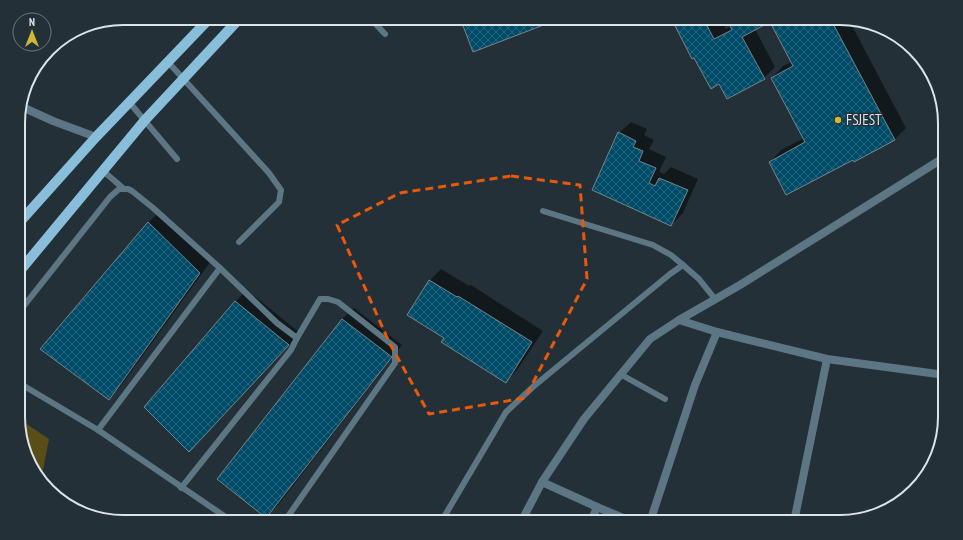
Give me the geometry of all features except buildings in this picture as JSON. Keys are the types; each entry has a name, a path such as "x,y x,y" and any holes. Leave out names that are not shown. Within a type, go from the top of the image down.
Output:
{"main road":[{"path":"25,216 96,137 203,25"},
{"path":"25,265 145,120 233,25"}],"street":[{"path":"26,109 53,121 96,137"},
{"path":"525,515 542,482 584,419 650,339 679,320 740,285 938,161"},
{"path":"679,320 718,332 827,359 938,374"},
{"path":"652,515 695,385 718,332"},
{"path":"795,515 827,359"},
{"path":"542,482 617,515"},
{"path":"594,515 597,507"}],"lane":[{"path":"377,25 385,34"},
{"path":"168,62 269,173 281,190 279,202 239,242"},
{"path":"129,102 177,159"},
{"path":"102,170 124,188 132,191 152,207 278,323 297,338"},
{"path":"25,304 110,197 117,191 124,188"},
{"path":"543,211 653,245 671,254 699,279 715,299"},
{"path":"445,515 506,412 534,386 670,274 683,265"},
{"path":"98,430 220,268"},
{"path":"181,488 291,350 320,299 328,299 338,302 395,347 395,363 289,515"},
{"path":"620,374 665,398"},
{"path":"25,387 98,430 222,515"}],"highlighted area":[{"path":"511,176 580,185 587,279 525,398 429,414 389,342 337,225 400,193"}],"shaded area":[{"path":"25,423 49,439 43,472 32,455 28,442"}],"place":[{"name":"FSJEST","path":"838,120"}]}
